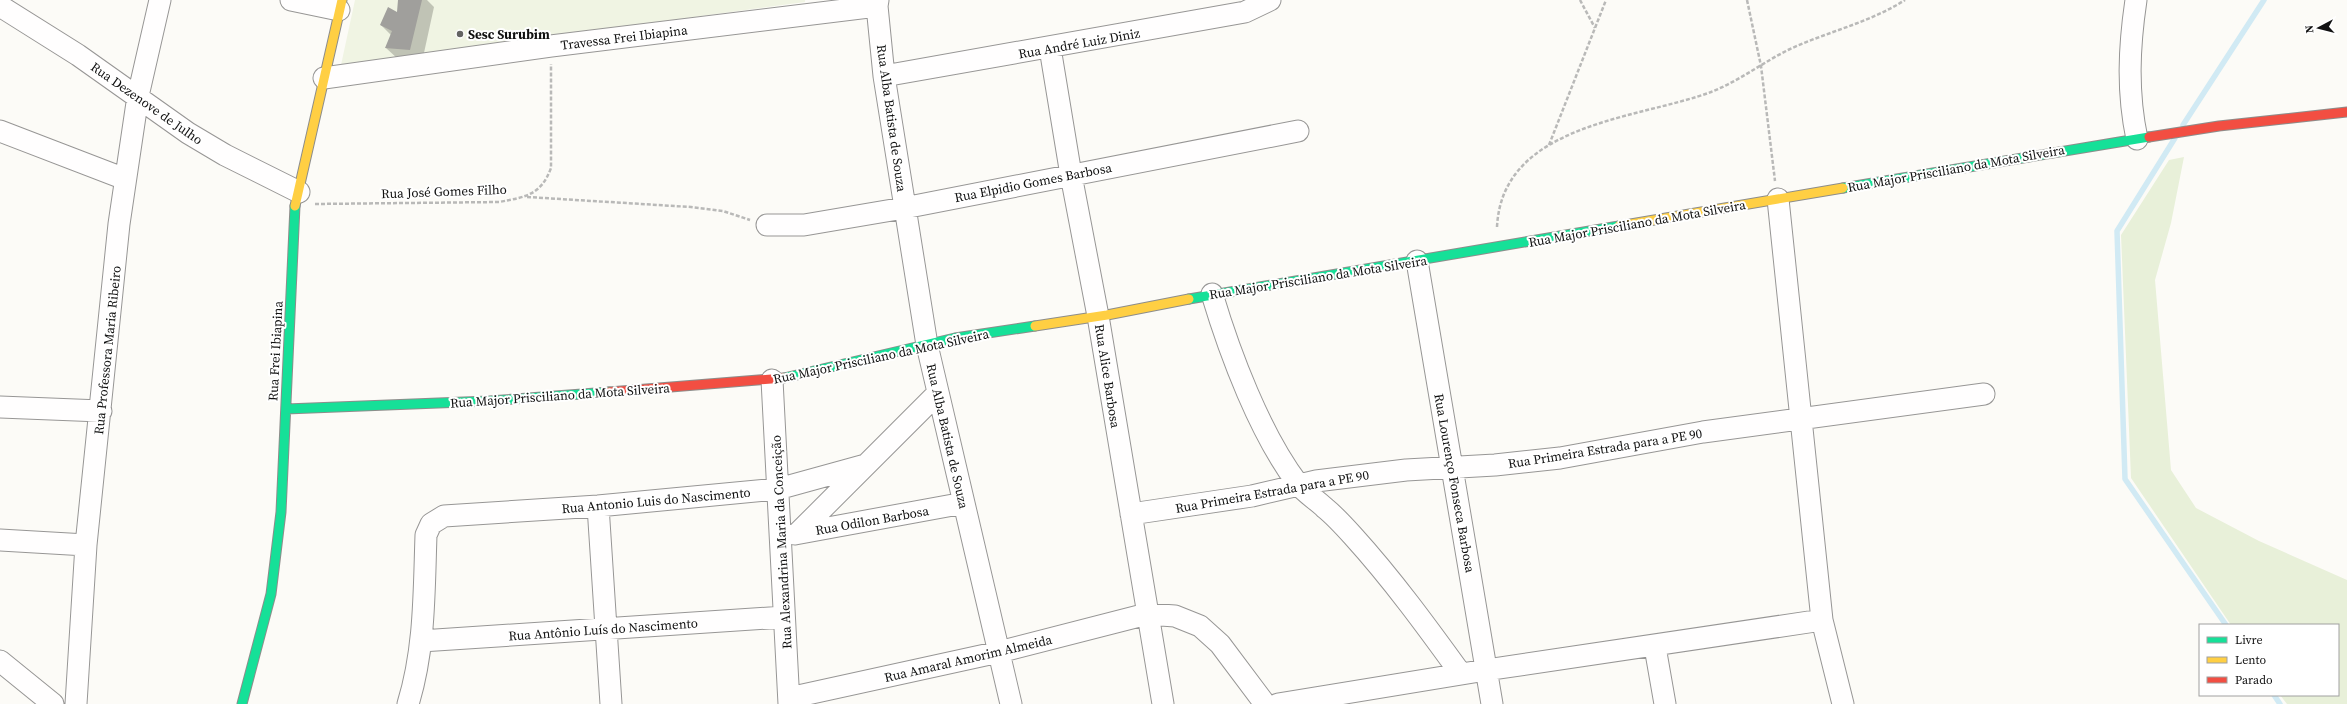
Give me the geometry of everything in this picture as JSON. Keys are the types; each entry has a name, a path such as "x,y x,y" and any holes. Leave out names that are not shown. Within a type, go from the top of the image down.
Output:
{"main road":[{"name":"Rua Frei Ibiapina","path":"242,704 271,594 281,512 298,196 341,5"},
{"name":"Rua Major Prisciliano da Mota Silveira","path":"286,409 488,401 772,380 955,338 1098,316 1212,294 1496,248 2137,139 2219,126 2347,112"}],"street":[{"name":"Rua Professora Maria Ribeiro","path":"76,704 86,544 125,179 138,96 160,0"},
{"path":"291,0 341,5"},
{"name":"Rua André Luiz Diniz","path":"884,76 1050,48 1245,12 1270,0"},
{"path":"2136,0 2130,37 2129,78 2132,114 2137,139"},
{"name":"Travessa Frei Ibiapina","path":"324,78 551,46 878,3"},
{"name":"Rua Alba Batista de Souza","path":"878,3 884,76 927,345 937,394 1011,704"},
{"name":"Rua Dezenove de Julho","path":"10,7 138,96 188,133 298,196"},
{"name":"Rua Alice Barbosa","path":"1050,48 1071,175 1098,316 1163,704"},
{"path":"0,131 125,179"},
{"name":"Rua Elpidio Gomes Barbosa","path":"767,225 804,225 904,208 1298,131"},
{"path":"1778,199 1822,620 1843,704"},
{"name":"Rua Lourenço Fonseca Barbosa","path":"1418,261 1492,704"},
{"path":"1212,294 1226,341 1250,397 1275,448 1298,485 1327,509 1353,536 1419,615 1461,674"},
{"name":"Rua Alexandrina Maria da Conceição","path":"772,380 778,489 789,535 784,616 789,701"},
{"path":"789,535 865,465 937,394"},
{"name":"Rua Primeira Estrada para a PE 90","path":"1131,514 1252,496 1298,485 1399,470 1494,465 1560,458 1703,432 1984,394"},
{"path":"0,407 101,410"},
{"name":"Rua Antonio Luis do Nascimento","path":"422,642 426,535 432,524 444,516 598,506 778,489 865,465"},
{"name":"Rua Odilon Barbosa","path":"789,535 964,503"},
{"path":"598,506 611,704"},
{"path":"0,540 86,544"},
{"name":"Rua Amaral Amorim Almeida","path":"789,701 999,652 1147,614 1175,616 1200,626 1220,644 1265,704"},
{"name":"Rua Antônio Luís do Nascimento","path":"422,642 784,616"},
{"path":"1278,704 1486,670 1822,620"},
{"path":"408,704 417,675 422,642"},
{"path":"1655,646 1664,704"},
{"path":"0,661 54,704"}],"path":[{"path":"1580,0 1595,28"},
{"path":"1549,145 1606,0"},
{"path":"1747,0 1761,66 1778,199"},
{"path":"1496,248 1498,212 1511,181 1527,162 1549,145 1581,127 1711,92 1743,77 1787,51 1857,24 1905,0"},
{"name":"Rua José Gomes Filho","path":"298,196 322,205 411,201 499,202 535,192 545,182 551,168 551,46"},
{"path":"525,196 691,207 723,211 767,225"}],"green space":[{"name":"Sesc Surubim","path":"355,0 805,0 805,2 341,65"},
{"path":"2184,157 2171,223 2155,280 2171,470 2196,508 2259,541 2347,580 2347,704 2287,704 2281,696 2339,696 2339,624 2230,624 2131,478 2121,235 2169,160"}],"building":[{"path":"398,0 422,0 410,50 385,48 392,31 380,25 388,7 397,12"}],"waterway":[{"path":"2183,125 2264,0"},
{"path":"2175,138 2117,231 2125,479 2225,624"},
{"path":"2275,696 2280,704"}],"traffic: fast":[{"path":"1843,188 2149,137"},
{"path":"242,704 271,594 281,512 295,206"},
{"path":"1189,299 1619,226"},
{"path":"784,378 955,338 1035,326"},
{"path":"286,409 489,401 609,392"}],"traffic: slow":[{"path":"295,206 342,0"},
{"path":"1619,226 1843,188"},
{"path":"1035,326 1107,315 1189,299"}],"traffic: jam":[{"path":"2149,137 2219,126 2347,112"},
{"path":"609,392 784,378"}],"place":[{"name":"Sesc Surubim","path":"460,34"}]}
